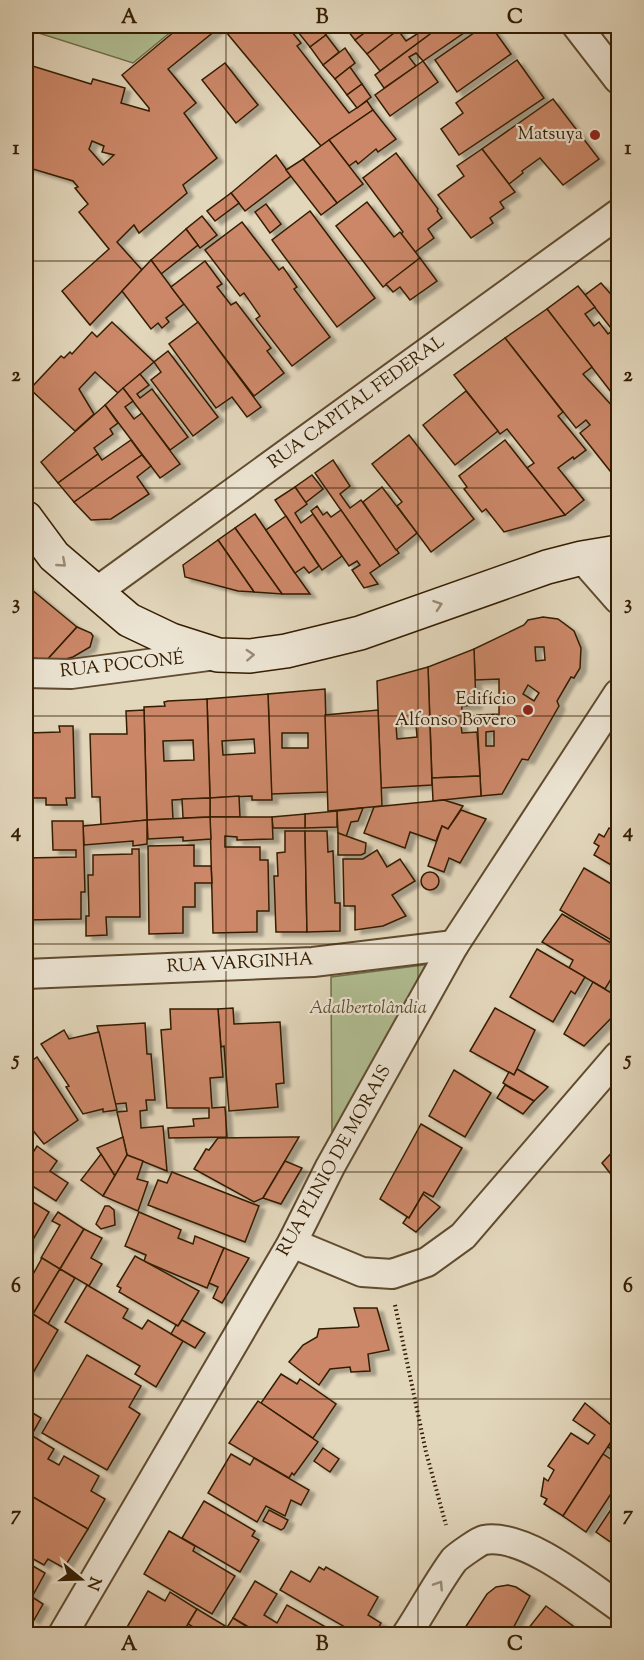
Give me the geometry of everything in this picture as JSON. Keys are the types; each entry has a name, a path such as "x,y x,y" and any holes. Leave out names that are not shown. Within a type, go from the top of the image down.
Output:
{"main road":[{"path":"26,518 54,556 129,620 171,640 218,655 250,656 286,651 360,633 546,567 618,552"}],"street":[{"path":"576,26 618,79"},
{"name":"RUA CAPITAL FEDERAL","path":"96,592 618,214"},
{"path":"582,558 618,598"},
{"name":"RUA POCONÉ","path":"26,673 71,674 218,655"},
{"name":"RUA PLINIO DE MORAIS","path":"63,1635 292,1243 330,1167 454,945 618,694"},
{"name":"RUA VARGINHA","path":"26,974 313,962 454,945"},
{"path":"292,1243 362,1272 392,1274 427,1262 464,1236 618,1056"},
{"path":"407,1635 456,1558 483,1540 524,1545 540,1553 618,1606"}],"path":[{"path":"392,1274 394,1304 426,1452 456,1558"}],"green space":[{"path":"26,26 178,26 133,63 26,29"},
{"name":"Adalbertolândia","path":"439,963 332,1137 331,977"}],"building":[{"path":"181,26 221,26 168,69 196,103 184,113 217,158 183,185 187,193 139,233 134,225 117,242 142,270 90,325 62,291 109,249 79,212 88,204 75,188 78,187 73,181 26,167 26,64 91,84 93,79 125,88 121,103 149,111 149,108 122,75","holes":["92,141 104,146 102,152 114,155 103,165 89,149"]},
{"path":"221,26 287,26 301,43 297,46 349,113 367,101 373,110 321,146"},
{"path":"307,26 319,26 326,35 310,47 298,32"},
{"path":"344,26 374,26 355,40"},
{"path":"374,26 404,26 367,54 355,40"},
{"path":"411,26 441,26 380,71 367,54 398,30 406,41 417,34"},
{"path":"441,26 474,26 423,61 416,53 409,57 416,66 384,88 375,75"},
{"path":"484,26 491,26 511,54 457,92 435,60"},
{"path":"326,35 339,52 323,65 310,47"},
{"path":"345,48 355,63 335,79 323,65"},
{"path":"517,60 544,98 459,155 441,129 463,113 456,103"},
{"path":"423,61 438,82 390,116 375,95"},
{"path":"225,63 258,105 236,123 202,80"},
{"path":"350,67 362,84 347,95 335,79"},
{"path":"362,84 371,97 357,108 347,95"},
{"path":"553,99 599,159 563,185 540,158 509,184 482,149"},
{"path":"373,110 396,139 378,152 376,149 358,164 356,161 349,166 329,140"},
{"path":"329,140 363,184 337,203 303,159"},
{"path":"482,149 515,192 500,202 504,208 490,218 493,223 471,238 438,195 464,176 457,166"},
{"path":"396,153 438,209 442,218 428,229 434,238 415,252 363,178"},
{"path":"276,155 291,176 245,211 231,193"},
{"path":"303,159 337,203 321,215 286,170"},
{"path":"231,193 239,203 215,221 207,211"},
{"path":"367,202 394,237 400,232 420,258 383,287 336,226"},
{"path":"266,204 281,224 270,233 255,212"},
{"path":"310,211 375,298 337,327 272,240"},
{"path":"202,216 217,235 200,248 186,229"},
{"path":"242,222 279,270 283,267 297,287 294,289 330,337 292,366 256,319 260,316 244,293 240,296 205,250"},
{"path":"186,229 198,245 161,274 151,260"},
{"path":"420,258 437,281 410,300 400,287 393,292 386,284"},
{"path":"151,260 184,304 166,318 169,322 162,328 158,323 151,329 122,291"},
{"path":"205,261 222,284 217,287 231,305 236,302 271,348 267,351 284,373 254,396 171,287"},
{"path":"601,283 615,299 618,296 618,337 585,295"},
{"path":"578,286 595,307 585,314 594,326 599,322 608,334 613,330 618,337 618,401 547,309"},
{"path":"547,309 592,367 583,374 614,408 617,405 618,407 618,481 580,433 590,425 586,420 576,428 505,338"},
{"path":"112,322 154,362 118,393 95,372 79,389 94,414 75,431 30,389 61,356 64,358 70,352 72,354 92,332 97,337"},
{"path":"198,322 261,407 247,417 232,397 216,408 169,344"},
{"path":"505,338 563,412 558,416 586,450 558,468 584,500 565,515 527,468 534,463 507,429 500,434 454,375"},
{"path":"168,351 218,417 193,436 151,380 161,372 154,362"},
{"path":"140,374 149,385 137,394 140,398 152,389 188,437 170,450 123,388"},
{"path":"123,388 133,401 125,407 134,419 142,413 180,464 160,478 105,405"},
{"path":"466,391 498,431 455,465 423,425"},
{"path":"105,405 118,423 110,429 113,434 94,448 98,454 58,483 41,462"},
{"path":"409,435 474,519 431,552 397,506 402,502 372,464"},
{"path":"131,440 142,455 74,502 58,483 98,454 102,460"},
{"path":"505,440 565,515 504,532 486,509 482,512 464,489 467,487 459,476"},
{"path":"142,455 151,466 137,477 149,494 111,519 91,520 74,502"},
{"path":"333,460 350,486 340,494 350,508 361,500 399,553 380,566 315,473"},
{"path":"312,475 323,489 305,503 295,487"},
{"path":"295,487 307,504 295,513 301,523 313,514 342,556 322,570 275,500"},
{"path":"382,487 417,533 396,550 363,502"},
{"path":"317,506 323,515 327,512 331,517 341,510 380,566 370,573 378,584 364,588 352,570 360,565 357,561 349,566 311,511"},
{"path":"255,514 310,594 282,594 235,528"},
{"path":"286,516 319,566 309,573 304,567 295,573 266,530"},
{"path":"235,528 282,594 254,592 218,540"},
{"path":"218,540 254,592 238,591 185,577 183,565"},
{"path":"26,585 77,627 46,661 26,656"},
{"name":"Edifício Alfonso Bovero","path":"543,617 558,619 574,631 581,648 580,668 574,678 571,677 557,701 559,706 528,760 522,759 502,794 481,796 477,715 499,714 499,679 475,680 474,649 524,625 528,620","holes":["535,647 544,647 545,660 536,661","528,685 539,693 534,701 523,694","494,731 494,746 486,746 486,732"]},
{"path":"77,627 93,636 90,647 73,657 46,661"},
{"path":"474,649 476,705 462,706 461,725 462,733 477,732 480,776 432,778 428,667"},
{"path":"428,667 432,785 381,788 377,681","holes":["396,724 416,724 417,737 397,739"]},
{"path":"325,689 328,792 271,794 268,694","holes":["282,733 308,733 308,748 282,748"]},
{"path":"268,694 272,800 252,800 252,796 210,798 207,699","holes":["254,739 255,753 223,755 222,741"]},
{"path":"207,699 210,798 172,800 173,819 147,820 144,707 165,706 164,702","holes":["193,740 194,760 164,761 163,741"]},
{"path":"144,710 147,820 101,825 100,797 92,797 90,734 127,734 126,711"},
{"path":"378,710 382,806 328,811 325,715"},
{"path":"59,726 73,726 75,798 66,798 67,805 46,805 46,798 29,798 28,733 60,732"},
{"path":"480,776 481,796 433,801 432,778"},
{"path":"239,796 240,817 210,817 210,798"},
{"path":"210,798 210,817 183,818 182,799"},
{"path":"444,800 463,806 448,829 442,826 436,841 410,832 405,848 364,833 374,807"},
{"path":"363,808 358,821 351,822 346,837 338,833 337,811"},
{"path":"461,810 486,819 460,863 449,858 444,872 428,866 442,826 448,829"},
{"path":"337,811 337,827 305,828 305,814"},
{"path":"305,814 305,828 273,828 272,817"},
{"path":"210,817 272,817 273,839 237,840 237,837 225,836 225,847 260,847 260,860 268,860 269,911 257,911 257,932 213,933"},
{"path":"210,817 211,839 183,841 183,837 148,839 147,820"},
{"path":"147,820 147,844 133,846 133,841 84,845 83,826"},
{"path":"52,821 83,821 85,892 81,892 81,919 26,920 26,858 76,857 76,850 53,850"},
{"path":"609,828 618,834 618,869 594,855 599,846 594,843 599,834 604,837"},
{"path":"285,831 305,831 307,932 276,932 274,876 278,876 277,853 285,852"},
{"path":"305,831 327,831 328,852 333,851 335,903 340,903 340,931 307,932"},
{"path":"338,833 366,843 365,853 338,855"},
{"path":"194,845 194,866 211,866 212,883 195,883 195,907 183,907 183,933 149,934 148,846"},
{"path":"132,849 139,849 140,917 106,917 107,935 86,936 86,916 89,916 88,875 93,875 93,855 132,854"},
{"path":"377,850 387,867 400,859 415,881 392,895 406,916 383,926 355,930 355,906 344,906 343,859 363,859"},
{"path":"584,868 618,888 618,944 560,910"},
{"path":"430,872 436,875 439,881 436,887 430,890 424,887 421,881 424,875"},
{"path":"562,914 618,947 618,971 617,969 605,989 569,968 573,960 542,942"},
{"path":"537,949 585,977 575,994 571,991 553,1022 510,997"},
{"path":"593,982 618,997 618,1011 584,1046 564,1034"},
{"path":"233,1008 234,1024 280,1022 284,1083 276,1084 278,1107 229,1111 224,1046 221,1047 218,1009"},
{"path":"495,1008 535,1030 514,1075 470,1051"},
{"path":"170,1009 218,1009 223,1077 210,1078 212,1108 225,1107 227,1137 169,1138 168,1128 194,1126 193,1119 209,1118 209,1108 167,1108 161,1030 171,1029"},
{"path":"145,1023 147,1054 151,1054 155,1100 146,1100 147,1110 140,1111 141,1128 163,1126 167,1171 127,1155 117,1112 127,1111 126,1103 115,1104 97,1026"},
{"path":"64,1030 69,1039 99,1032 117,1110 103,1112 103,1109 83,1114 66,1087 69,1086 41,1044"},
{"path":"37,1057 78,1120 44,1144 31,1128 26,1131 26,1065"},
{"path":"517,1069 548,1087 534,1101 503,1083 509,1072 514,1075"},
{"path":"454,1070 491,1093 465,1137 429,1116"},
{"path":"505,1085 534,1101 523,1114 497,1098"},
{"path":"421,1124 462,1148 433,1197 424,1192 409,1218 380,1199"},
{"path":"123,1137 127,1155 115,1176 97,1148"},
{"path":"299,1137 263,1198 254,1202 194,1169 206,1149 209,1150 218,1138"},
{"path":"37,1146 57,1161 50,1171 68,1183 56,1201 26,1182 26,1156 29,1159"},
{"path":"618,1146 618,1183 602,1163"},
{"path":"101,1154 115,1176 103,1196 81,1180"},
{"path":"127,1155 143,1161 137,1179 148,1182 138,1211 103,1196"},
{"path":"285,1161 302,1168 281,1204 263,1198"},
{"path":"172,1172 259,1206 245,1242 148,1205 158,1180 167,1183"},
{"path":"423,1194 440,1207 416,1232 403,1223 407,1217 409,1218"},
{"path":"26,1198 49,1212 27,1250 26,1249"},
{"path":"105,1206 114,1210 115,1225 101,1229 96,1224"},
{"path":"58,1212 84,1229 60,1269 41,1258 60,1225 52,1221"},
{"path":"139,1212 181,1230 178,1238 193,1244 195,1236 224,1248 207,1288 144,1261 146,1255 125,1246"},
{"path":"84,1229 102,1238 91,1258 102,1264 89,1286 60,1269"},
{"path":"224,1248 249,1258 222,1303 213,1298 218,1287 209,1283"},
{"path":"135,1256 199,1291 178,1326 119,1292 121,1288 117,1286"},
{"path":"42,1258 60,1269 33,1314 26,1310 26,1287"},
{"path":"60,1269 75,1278 48,1324 33,1314"},
{"path":"87,1285 128,1309 123,1318 142,1329 148,1320 183,1341 156,1387 135,1374 140,1366 65,1322"},
{"path":"354,1308 377,1308 389,1350 368,1354 370,1371 351,1372 350,1367 330,1369 319,1385 289,1362 303,1345 317,1337 319,1329 358,1327"},
{"path":"33,1314 58,1330 33,1373 26,1369 26,1326"},
{"path":"182,1320 205,1333 195,1348 171,1334"},
{"path":"87,1355 141,1386 129,1407 140,1414 107,1470 42,1433"},
{"path":"281,1374 297,1384 300,1379 336,1404 313,1438 261,1403"},
{"path":"258,1401 318,1442 294,1475 292,1473 289,1478 229,1443"},
{"path":"585,1403 618,1431 563,1516 544,1504 547,1499 541,1496 544,1478 548,1481 554,1470 548,1466 571,1433 588,1444 595,1435 573,1420"},
{"path":"26,1409 41,1418 31,1436 26,1432"},
{"path":"618,1431 618,1453 608,1447"},
{"path":"26,1432 54,1449 48,1459 59,1465 64,1456 99,1476 91,1491 105,1499 88,1529 26,1493"},
{"path":"323,1448 339,1459 330,1472 314,1461"},
{"path":"231,1454 250,1465 254,1458 309,1490 301,1505 291,1500 285,1516 266,1506 257,1522 208,1493"},
{"path":"603,1454 618,1464 618,1483 586,1532 563,1516"},
{"path":"26,1493 88,1529 64,1568 48,1559 44,1565 26,1555"},
{"path":"618,1499 618,1547 596,1532"},
{"path":"204,1501 255,1531 252,1536 259,1540 240,1572 182,1538"},
{"path":"269,1510 288,1520 284,1528 281,1530 263,1521"},
{"path":"169,1531 195,1546 193,1551 235,1576 212,1614 144,1574"},
{"path":"26,1562 45,1573 32,1597 43,1604 34,1620 26,1615"},
{"path":"319,1567 324,1570 326,1567 378,1597 368,1615 381,1623 375,1634 364,1634 358,1631 357,1634 280,1590 291,1571 310,1582"},
{"path":"255,1581 277,1594 264,1615 277,1623 287,1605 338,1634 261,1634 233,1618"},
{"path":"508,1585 530,1596 510,1634 461,1634 487,1594 496,1587"},
{"path":"148,1591 165,1601 170,1592 197,1609 182,1634 136,1634 126,1629"},
{"path":"546,1606 577,1629 573,1634 524,1634"},
{"path":"197,1609 227,1627 223,1634 205,1634 188,1624"},
{"path":"233,1618 254,1631 252,1634 223,1634"}],"place":[{"name":"Matsuya","path":"595,135"},
{"name":"Edifício Alfonso Bovero","path":"528,710"}]}
